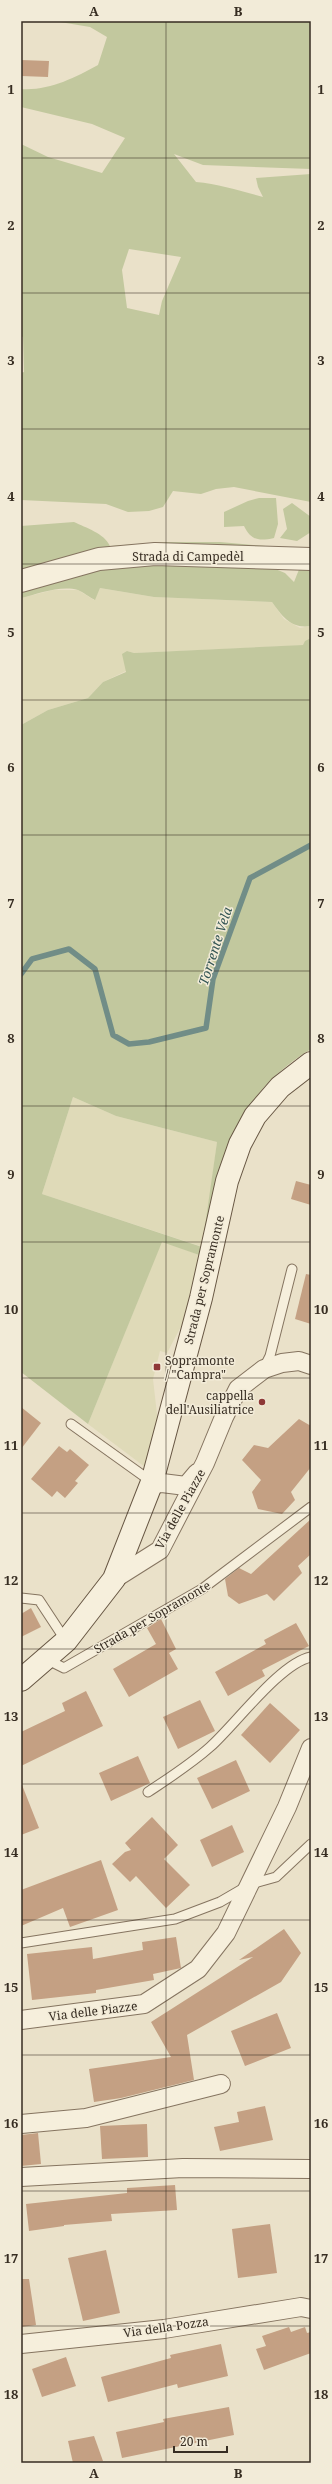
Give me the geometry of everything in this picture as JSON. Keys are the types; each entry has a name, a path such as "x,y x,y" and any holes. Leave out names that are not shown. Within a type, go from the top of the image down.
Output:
{"main road":[{"name":"Strada di Campedèl","path":"21,582 99,559 128,556 162,554 311,559"},
{"name":"Strada per Sopramonte","path":"21,1680 66,1641 114,1579 151,1483 201,1298 227,1181 240,1144 255,1116 280,1087 311,1063"}],"street":[{"name":"Via delle Piazze","path":"114,1579 160,1550 205,1463 224,1417 238,1389 264,1369 282,1363 299,1361 311,1365"},
{"name":"Via delle Piazze","path":"151,1483 186,1486 205,1463"},
{"name":"Via delle Piazze","path":"21,2020 144,2004 198,1969 226,1932 287,1807 311,1748"},
{"path":"21,2124 86,2118 221,2084"},
{"path":"21,2177 183,2168 311,2169"},
{"name":"Via della Pozza","path":"21,2344 164,2328 301,2307 311,2308"}],"lane":[{"path":"264,1369 270,1356 292,1269"},
{"path":"71,1424 151,1483"},
{"name":"Strada per Sopramonte","path":"46,1659 64,1668 202,1589 311,1507"},
{"path":"21,1598 39,1600 66,1641"},
{"path":"148,1792 210,1747 262,1693 300,1659 311,1657"},
{"path":"21,1943 175,1919 220,1902 250,1884 276,1877 311,1844"}],"shaded area":[{"path":"100,588 154,597 272,602 284,619 300,628 311,626 311,645 134,653 127,651 126,671 103,682 88,698 48,710 21,725 21,598 53,590 78,590 94,600"},
{"path":"73,1097 116,1116 217,1142 203,1247 42,1194"},
{"path":"162,1241 202,1256 186,1317 167,1353 160,1351 153,1379 159,1432 149,1470 88,1424"}],"green space":[{"path":"54,21 311,21 311,169 203,165 174,154 196,182 222,186 263,197 258,187 256,178 311,174 311,502 234,487 216,489 201,494 173,491 163,507 149,511 128,512 106,504 21,500 21,373 24,372 23,337 21,336 21,144 48,157 102,173 125,138 92,124 21,107 21,89 41,88 61,83 98,65 107,37 90,27","holes":["129,249 181,257 162,301 159,315 127,308 122,270"]},
{"path":"259,498 276,498 278,524 274,538 264,540 256,539 250,535 244,526 224,527 224,512 248,501"},
{"path":"292,503 311,517 311,532 297,541 280,538 287,529 283,509"},
{"path":"74,522 99,534 110,546 166,542 220,542 311,550 21,572 21,526"},
{"path":"138,564 273,568 285,573 294,582 300,567 311,569 311,626 298,626 288,621 272,602 154,597 100,588 95,600 78,590 71,589 57,589 21,598 21,591 97,569"},
{"path":"311,638 311,1049 283,1069 261,1091 244,1114 232,1139 222,1166 202,1256 162,1242 88,1424 21,1372 21,725 48,710 88,698 103,682 126,672 122,654 127,651 134,653 303,645 305,641","holes":["73,1097 116,1116 217,1142 202,1247 42,1194"]}],"building":[{"path":"21,60 49,61 48,77 21,76"},
{"path":"296,1181 311,1185 311,1205 291,1199"},
{"path":"306,1274 311,1275 311,1324 295,1319"},
{"path":"21,1407 41,1423 21,1449"},
{"path":"299,1419 311,1426 311,1467 291,1492 295,1500 282,1514 258,1509 252,1492 261,1480 242,1460 254,1445 268,1448"},
{"path":"59,1446 67,1452 70,1449 89,1465 75,1481 78,1483 65,1498 57,1491 52,1497 31,1479"},
{"path":"311,1519 311,1554 298,1566 302,1573 274,1601 267,1594 239,1604 228,1596 225,1579 239,1568 251,1574"},
{"path":"31,1608 41,1627 21,1637 21,1614"},
{"path":"161,1619 176,1649 169,1653 178,1669 129,1697 113,1669 156,1644 147,1628"},
{"path":"296,1623 309,1646 262,1670 265,1676 228,1696 215,1672 266,1644 264,1640"},
{"path":"86,1691 103,1726 21,1766 21,1732 65,1711 62,1703"},
{"path":"200,1700 215,1731 178,1749 163,1717"},
{"path":"270,1703 300,1730 270,1763 241,1735"},
{"path":"138,1756 150,1783 111,1801 99,1773"},
{"path":"236,1760 250,1791 212,1809 197,1778"},
{"path":"22,1785 39,1828 21,1835 21,1786"},
{"path":"152,1817 178,1845 164,1859 190,1885 166,1908 136,1876 130,1882 112,1864 125,1852 131,1850 125,1843"},
{"path":"232,1825 244,1852 212,1867 200,1840"},
{"path":"101,1860 118,1910 70,1927 63,1908 21,1926 21,1890"},
{"path":"284,1929 301,1953 281,1982 187,2035 194,2080 121,2098 94,2102 89,2069 171,2057 151,2022 253,1957 239,1960"},
{"path":"176,1937 181,1968 153,1974 154,1980 96,1990 96,1993 32,2000 27,1954 92,1947 93,1959 143,1950 142,1942"},
{"path":"277,2013 291,2048 245,2066 231,2031"},
{"path":"265,2106 273,2140 220,2151 214,2127 239,2122 237,2112"},
{"path":"147,2124 148,2157 102,2159 100,2126"},
{"path":"38,2133 41,2164 21,2166 21,2135"},
{"path":"175,2185 177,2210 111,2214 112,2221 64,2225 29,2231 26,2204 127,2193 127,2188"},
{"path":"270,2224 277,2273 238,2278 232,2229"},
{"path":"106,2250 120,2313 83,2321 68,2258"},
{"path":"21,2279 29,2279 36,2325 21,2327"},
{"path":"289,2327 291,2332 305,2327 307,2333 311,2332 311,2353 264,2370 256,2349 266,2346 262,2336"},
{"path":"221,2344 228,2376 178,2388 177,2384 108,2402 101,2377 171,2358 170,2355"},
{"path":"66,2357 76,2386 42,2397 32,2369"},
{"path":"229,2407 234,2435 122,2458 116,2432 164,2422 163,2419"},
{"path":"94,2436 103,2461 73,2463 68,2441"}],"waterway":[{"name":"Torrente Vela","path":"21,974 32,959 69,949 95,969 113,1035 129,1044 149,1042 206,1028 213,979 250,878 311,845"}],"place":[{"name":"Sopramonte / \"Campra\"","path":"157,1367"},
{"name":"cappella dell'Ausiliatrice","path":"262,1402"}]}
